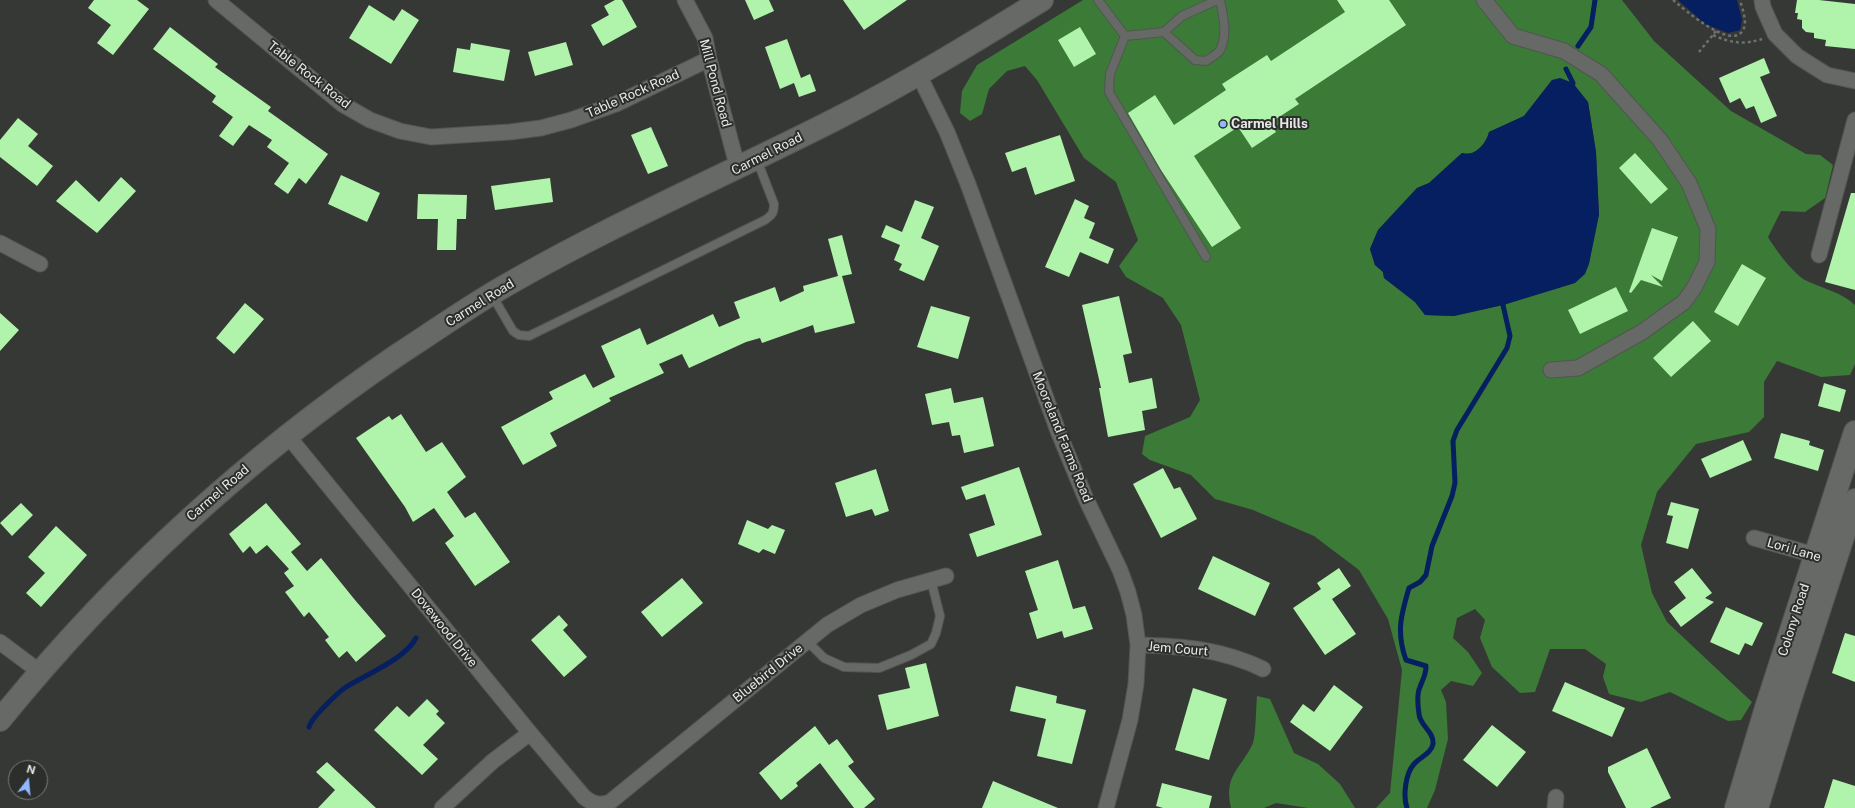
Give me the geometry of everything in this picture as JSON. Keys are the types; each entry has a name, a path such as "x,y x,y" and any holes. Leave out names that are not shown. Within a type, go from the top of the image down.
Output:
{"main road":[{"name":"Carmel Road","path":"0,720 40,672 149,556 242,472 356,384 492,294 597,237 738,169 919,75 1042,0"},
{"name":"Colony Road","path":"1757,808 1790,700 1855,432"},
{"name":"Colony Road","path":"1736,808 1825,559 1855,500"}],"street":[{"name":"Table Rock Road","path":"216,0 342,104 370,120 400,131 431,137 510,132 571,120 616,104 709,59"},
{"name":"Mill Pond Road","path":"685,0 705,38 709,59 738,169"},
{"path":"1484,0 1513,36 1564,52 1601,74 1660,140 1689,183 1708,229 1707,262 1694,288 1684,302 1642,332 1578,368 1551,370"},
{"path":"1762,0 1775,34 1797,56 1827,74 1855,81"},
{"name":"Mooreland Farms Road","path":"919,75 947,132 965,176 1058,431 1086,499 1120,570 1134,615 1138,646 1136,684 1130,720 1106,808"},
{"path":"1819,255 1855,120"},
{"path":"0,242 40,264"},
{"name":"Dovewood Drive","path":"288,436 584,797 593,803 602,805 610,802"},
{"name":"Lori Lane","path":"1754,538 1825,559"},
{"name":"Bluebird Drive","path":"610,802 827,625 861,605 898,590 938,578"},
{"path":"0,642 40,672"},
{"name":"Jem Court","path":"1138,646 1196,648 1221,653 1263,668"},
{"path":"442,808 493,761 530,733"}],"lane":[{"path":"1098,0 1125,36"},
{"path":"1125,36 1164,32 1182,16 1217,0"},
{"path":"1164,32 1195,60 1206,62 1220,50 1224,36 1220,0"},
{"path":"1125,36 1110,74 1109,92 1206,256"},
{"path":"492,294 513,331 519,335 529,336 765,220 772,215 774,204 757,159"},
{"path":"807,641 824,658 844,667 879,668 911,655 931,644 936,633 940,616 938,578"}],"path":[{"path":"1673,0 1707,27 1733,35 1740,33 1744,28 1745,20 1740,0"},
{"path":"1699,52 1716,31"},
{"path":"1713,35 1724,40 1742,44 1765,39"}],"green space":[{"path":"1083,0 1622,0 1654,41 1731,111 1806,154 1820,155 1833,165 1825,198 1805,212 1781,211 1768,237 1785,261 1802,278 1844,297 1855,305 1855,364 1850,375 1821,377 1777,361 1764,382 1764,417 1749,432 1696,444 1657,492 1641,545 1652,593 1667,622 1752,702 1741,720 1728,721 1670,692 1641,702 1609,694 1603,677 1606,664 1585,649 1550,649 1535,692 1520,693 1492,667 1480,638 1485,620 1475,609 1457,618 1453,638 1468,652 1482,673 1473,686 1451,681 1441,690 1446,702 1448,739 1435,790 1427,808 1376,808 1390,793 1402,670 1388,619 1359,570 1314,536 1253,510 1215,499 1191,475 1150,460 1142,454 1145,436 1190,417 1200,400 1181,325 1163,298 1126,277 1119,266 1138,240 1116,182 1084,158 1037,80 1025,66 1007,71 989,89 982,114 970,121 960,113 962,91 977,65","holes":["1552,80 1588,102 1596,152 1599,215 1574,283 1503,305 1453,316 1425,315 1415,302 1384,278 1383,272 1375,265 1370,249 1378,230 1417,188 1429,183 1462,153 1471,153 1483,145 1489,132 1524,116"]},
{"path":"1257,696 1270,699 1294,753 1318,764 1340,784 1355,808 1308,808 1276,803 1264,808 1231,808 1229,788 1231,780 1254,739"}],"shaded area":[{"path":"1678,0 1737,0 1742,20 1740,30 1728,33 1705,24"},
{"path":"1560,78 1573,83 1588,102 1596,152 1599,215 1589,264 1585,274 1575,283 1503,305 1454,316 1425,315 1415,302 1384,278 1383,272 1375,265 1370,249 1378,230 1417,188 1429,183 1462,153 1471,153 1483,145 1489,132 1524,116 1552,80"}],"building":[{"path":"94,0 137,0 149,9 113,55 97,43 111,25 88,8"},
{"path":"615,0 622,0 637,27 603,46 591,25 609,15 604,6"},
{"path":"745,0 769,0 774,11 754,20"},
{"path":"843,0 907,0 864,30"},
{"name":"Carmel Hills","path":"1337,0 1389,0 1406,25 1295,99 1299,104 1270,123 1276,132 1252,148 1238,127 1194,156 1241,228 1212,247 1161,170 1128,113 1155,95 1174,125 1226,90 1222,84 1267,55 1271,61 1345,12"},
{"path":"1797,0 1819,0 1855,4 1855,49 1825,46 1826,40 1814,38 1814,33 1806,32 1802,28 1802,20 1797,19 1798,13 1795,13"},
{"path":"369,5 394,21 402,9 419,20 391,64 349,38"},
{"path":"170,27 218,64 215,67 271,107 268,111 328,154 306,184 299,178 288,194 274,184 289,163 267,147 272,140 249,125 233,146 219,136 233,117 212,102 216,96 153,49"},
{"path":"1080,27 1096,54 1074,67 1058,40"},
{"path":"787,39 801,78 810,74 816,91 799,97 794,83 780,89 765,47"},
{"path":"566,42 573,65 535,76 528,52"},
{"path":"471,43 510,50 504,81 453,72 457,48 470,50"},
{"path":"1764,58 1770,73 1760,77 1777,116 1761,123 1754,106 1746,109 1740,98 1730,103 1719,78"},
{"path":"18,118 38,134 28,146 53,166 37,186 0,157 0,140"},
{"path":"651,127 668,166 648,174 631,135"},
{"path":"1060,135 1075,181 1035,195 1026,167 1012,172 1005,153"},
{"path":"1635,153 1668,189 1651,204 1619,168"},
{"path":"341,175 380,193 367,222 328,204"},
{"path":"121,177 136,191 97,233 56,201 76,180 99,202"},
{"path":"550,178 553,202 495,210 491,186"},
{"path":"1851,193 1855,193 1855,290 1825,282"},
{"path":"418,194 467,195 466,219 457,219 456,250 437,250 438,219 417,219"},
{"path":"1075,199 1089,206 1084,218 1095,223 1089,238 1114,249 1108,264 1080,252 1069,277 1045,267"},
{"path":"915,200 934,207 921,238 939,246 924,281 899,270 902,264 894,260 900,245 881,237 886,225 902,232"},
{"path":"1652,228 1678,237 1662,281 1651,275 1663,287 1641,280 1631,293 1629,292"},
{"path":"842,235 852,274 842,276 855,323 815,333 813,325 762,343 760,338 746,342 689,368 682,354 659,364 664,373 609,398 611,401 550,433 557,446 523,465 501,427 553,399 549,392 585,374 593,388 615,377 601,346 640,328 647,345 713,314 719,327 740,318 734,302 775,287 780,302 804,291 803,286 838,276 828,239"},
{"path":"1742,264 1766,278 1738,326 1714,312"},
{"path":"1616,287 1628,311 1580,334 1568,310"},
{"path":"1119,296 1132,353 1123,355 1129,383 1152,378 1157,408 1142,411 1145,430 1108,437 1099,388 1101,388 1082,305"},
{"path":"245,303 264,319 234,354 216,338"},
{"path":"931,306 970,317 958,359 917,347"},
{"path":"0,313 19,330 0,351"},
{"path":"1693,321 1711,341 1671,377 1653,358"},
{"path":"1824,383 1846,390 1840,412 1818,406"},
{"path":"951,388 954,403 983,397 994,446 964,453 960,435 952,436 949,422 932,425 925,394"},
{"path":"401,414 426,452 442,442 466,477 447,492 465,518 475,512 510,562 475,586 445,543 454,536 434,508 413,522 405,507 356,438 389,416 392,420"},
{"path":"1781,433 1810,441 1809,445 1824,450 1818,471 1774,458"},
{"path":"1743,440 1752,460 1710,478 1701,459"},
{"path":"1019,467 1042,535 977,557 969,534 995,525 985,494 966,500 961,487"},
{"path":"1163,468 1174,489 1180,487 1197,519 1161,538 1133,484"},
{"path":"876,469 889,511 875,516 872,509 846,517 835,483"},
{"path":"1671,502 1699,509 1688,549 1666,543 1673,516 1667,515"},
{"path":"21,503 33,515 12,536 0,523"},
{"path":"266,503 301,544 291,552 307,571 321,558 386,636 356,662 347,651 339,658 325,640 329,637 309,612 304,617 285,592 294,586 284,573 289,569 267,545 256,554 250,546 243,553 229,534"},
{"path":"747,520 768,529 772,525 785,530 775,554 763,549 759,553 738,544"},
{"path":"56,526 87,555 41,607 26,593 45,573 28,557"},
{"path":"1213,556 1270,583 1255,616 1198,589"},
{"path":"1058,560 1073,609 1085,606 1093,629 1064,638 1062,631 1037,639 1029,613 1038,610 1025,571"},
{"path":"1339,568 1351,586 1332,599 1356,634 1325,655 1293,608 1321,589 1317,583"},
{"path":"1692,568 1712,593 1705,598 1714,602 1681,627 1669,611 1686,598 1674,582"},
{"path":"682,578 703,603 662,637 641,612"},
{"path":"1726,607 1763,623 1752,646 1745,643 1739,655 1710,642"},
{"path":"559,615 568,625 563,630 587,657 564,677 531,640"},
{"path":"1845,633 1855,636 1855,682 1832,673"},
{"path":"926,663 939,716 887,730 878,695 910,688 905,668"},
{"path":"1565,682 1625,708 1612,737 1552,711"},
{"path":"1334,685 1363,707 1330,751 1290,722 1303,704 1314,712"},
{"path":"1016,686 1057,696 1056,703 1086,710 1072,764 1037,756 1046,719 1010,711"},
{"path":"1193,688 1227,699 1209,760 1175,750"},
{"path":"427,699 439,711 436,714 445,723 423,745 438,759 422,775 374,730 397,706 409,717"},
{"path":"1492,725 1526,752 1497,787 1463,760"},
{"path":"815,726 829,745 837,739 854,762 848,766 875,799 864,808 854,808 820,763 796,783 798,786 781,800 759,773"},
{"path":"1647,748 1671,798 1650,808 1626,808 1608,772 1608,767"},
{"path":"327,762 376,808 318,808 335,790 316,772"},
{"path":"1833,779 1855,786 1855,808 1824,808"},
{"path":"993,781 1058,808 982,808"},
{"path":"1162,783 1212,796 1209,808 1163,808 1156,806"}],"waterway":[{"path":"1578,46 1591,27 1595,0"},
{"path":"1566,69 1573,83 1571,90"},
{"path":"1407,808 1405,792 1407,779 1411,768 1428,753 1432,747 1433,739 1420,718 1418,708 1418,693 1425,674 1426,666 1406,660 1400,632 1402,615 1409,588 1420,582 1426,575 1432,546 1452,496 1455,483 1453,441 1457,430 1507,348 1510,336 1503,305 1505,300"},
{"path":"309,727 316,716 339,692 395,659 411,646 416,638"}],"place":[{"name":"Carmel Hills","path":"1223,124"}]}
